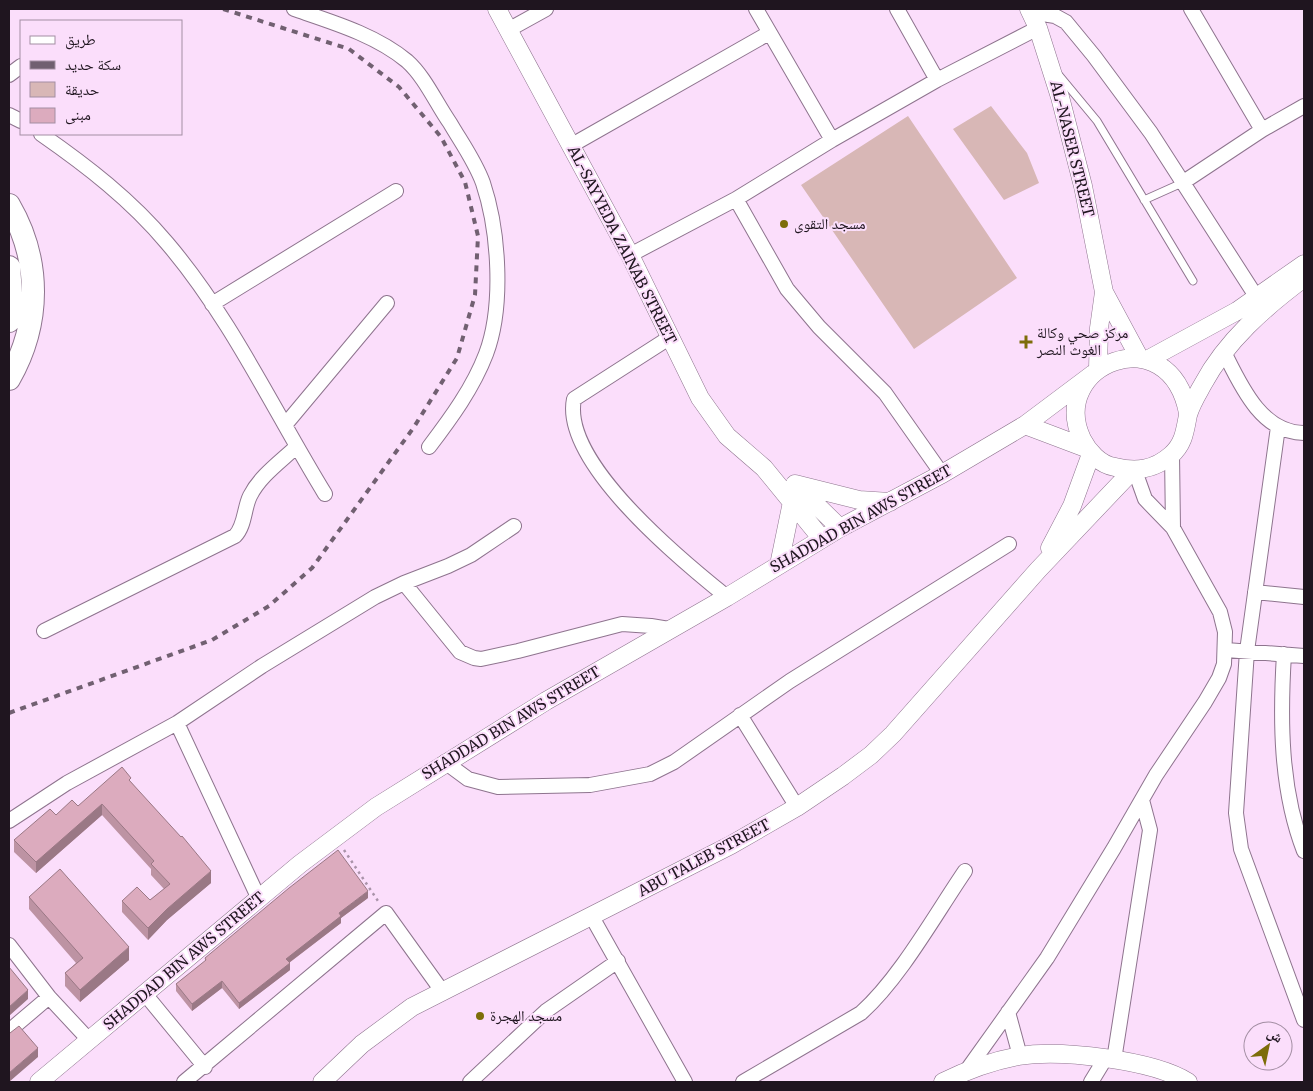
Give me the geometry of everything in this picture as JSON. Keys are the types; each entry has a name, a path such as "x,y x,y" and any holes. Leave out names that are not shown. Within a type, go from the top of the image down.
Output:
{"highway":[{"path":"9,205 19,223 25,240 31,262 34,294 29,331 23,350 9,379"},
{"path":"9,318 10,278"}],"street":[{"path":"294,9 375,41 406,61 428,88 483,182 493,224 497,283 496,318 478,373 457,409 429,447"},
{"name":"AL-SAYYEDA ZAINAB STREET","path":"497,9 630,255 700,398 727,436 764,468 822,539"},
{"path":"508,30 546,9"},
{"path":"756,9 832,140"},
{"path":"898,9 938,80"},
{"path":"1191,9 1262,130"},
{"path":"1029,10 1055,16 1071,27 1151,133 1260,303"},
{"name":"AL-NASER STREET","path":"1029,10 1038,28 1050,64 1083,186 1104,292 1143,359"},
{"path":"630,255 736,199 832,140 938,80 1038,28"},
{"path":"572,145 770,33"},
{"path":"9,75 20,67"},
{"path":"1182,183 1262,130 1304,106"},
{"path":"42,135 115,189 167,242 212,304 296,447 326,494"},
{"path":"212,304 396,191"},
{"path":"736,199 787,289 818,326 885,393 942,474"},
{"path":"1188,413 1210,371 1260,303 1304,264"},
{"path":"1089,451 1077,430 1076,409 1081,390 1095,371 1118,360 1143,359 1237,311 1260,303 1304,278"},
{"name":"AL-NASER STREET","path":"1095,371 1104,292"},
{"path":"284,425 387,303"},
{"path":"669,338 574,399 571,410 573,420 580,442 624,505 684,563 727,597"},
{"path":"1224,352 1237,378 1259,411 1278,427 1303,434"},
{"path":"1025,424 1089,451 1110,466 1133,471 1155,466 1172,454 1181,442 1187,428 1188,413 1185,396 1176,380 1163,368 1143,359"},
{"name":"SHADDAD BIN AWS STREET","path":"39,1082 334,837 445,762 669,629 727,597 840,528 942,474 1025,424 1095,371"},
{"path":"1210,371 1222,371 1237,378"},
{"path":"1278,427 1247,651 1236,795 1238,834 1246,862 1304,1020"},
{"path":"44,631 235,536 240,530 253,491 264,477 296,447"},
{"name":"ABU TALEB STREET","path":"1038,570 1065,522 1089,451"},
{"path":"1172,454 1173,528"},
{"name":"AL-SAYYEDA ZAINAB STREET","path":"764,468 795,484 840,528"},
{"path":"967,1070 1047,958 1142,800 1219,678 1226,650 1225,632 1220,612 1173,528 1145,498 1133,471"},
{"name":"ABU TALEB STREET","path":"322,1082 377,1032 412,1007 731,845 797,807 843,776 884,744 1038,570 1133,471"},
{"path":"795,484 859,500 891,502"},
{"path":"779,565 792,502"},
{"path":"9,821 60,787 177,723 262,666 375,597 471,555 514,526"},
{"path":"445,762 468,779 498,787 573,786 621,781 650,774 663,768 740,715 1010,544"},
{"path":"404,583 460,652 474,658 481,659 518,651 622,624 669,629"},
{"path":"1255,592 1304,597"},
{"path":"1226,650 1304,656"},
{"path":"1284,654 1281,708 1288,798 1304,851"},
{"path":"740,715 797,807"},
{"path":"177,723 259,899"},
{"path":"1091,1082 1110,1059 1150,830 1142,800"},
{"path":"743,1082 861,1013 894,976 965,871"},
{"path":"184,1082 205,1067 386,913 442,991"},
{"path":"592,917 685,1082"},
{"path":"9,945 49,997 89,1040"},
{"path":"470,1082 546,1011 618,961"},
{"path":"145,994 205,1067"},
{"path":"9,1031 49,997"},
{"path":"1008,1012 1020,1056"},
{"path":"942,1082 967,1070 1020,1056 1110,1059 1158,1075 1188,1082"}],"lane":[{"path":"1050,64 1097,121 1193,281"},
{"path":"1144,200 1182,183"}],"path":[{"path":"334,837 386,913"}],"green space":[{"path":"991,106 1027,153 1039,183 1004,200 953,129"},
{"path":"908,116 1017,278 914,349 801,185"}],"building":[{"path":"122,767 131,778 129,780 182,836 211,871 148,928 122,901 137,887 150,900 170,884 151,864 154,861 102,804 36,862 14,840 50,809 56,815 72,800 78,806"},
{"path":"338,850 368,891 339,913 341,916 286,959 290,963 239,1003 222,981 192,1004 176,984 289,888"},
{"path":"60,869 129,947 80,990 65,973 83,958 29,897"},
{"path":"9,967 28,990 9,1007"},
{"path":"19,1026 38,1048 9,1073 9,1032"}],"railway":[{"path":"9,713 212,640 269,606 312,568 414,427 457,358 475,295 478,236 465,182 441,137 399,87 349,49 223,9"}],"place":[{"name":"مسجد التقوى","path":"784,224"},
{"name":"مركز صحي وكالة الغوث النصر","path":"1026,342"},
{"name":"مسجد الهجرة","path":"480,1016"}]}
